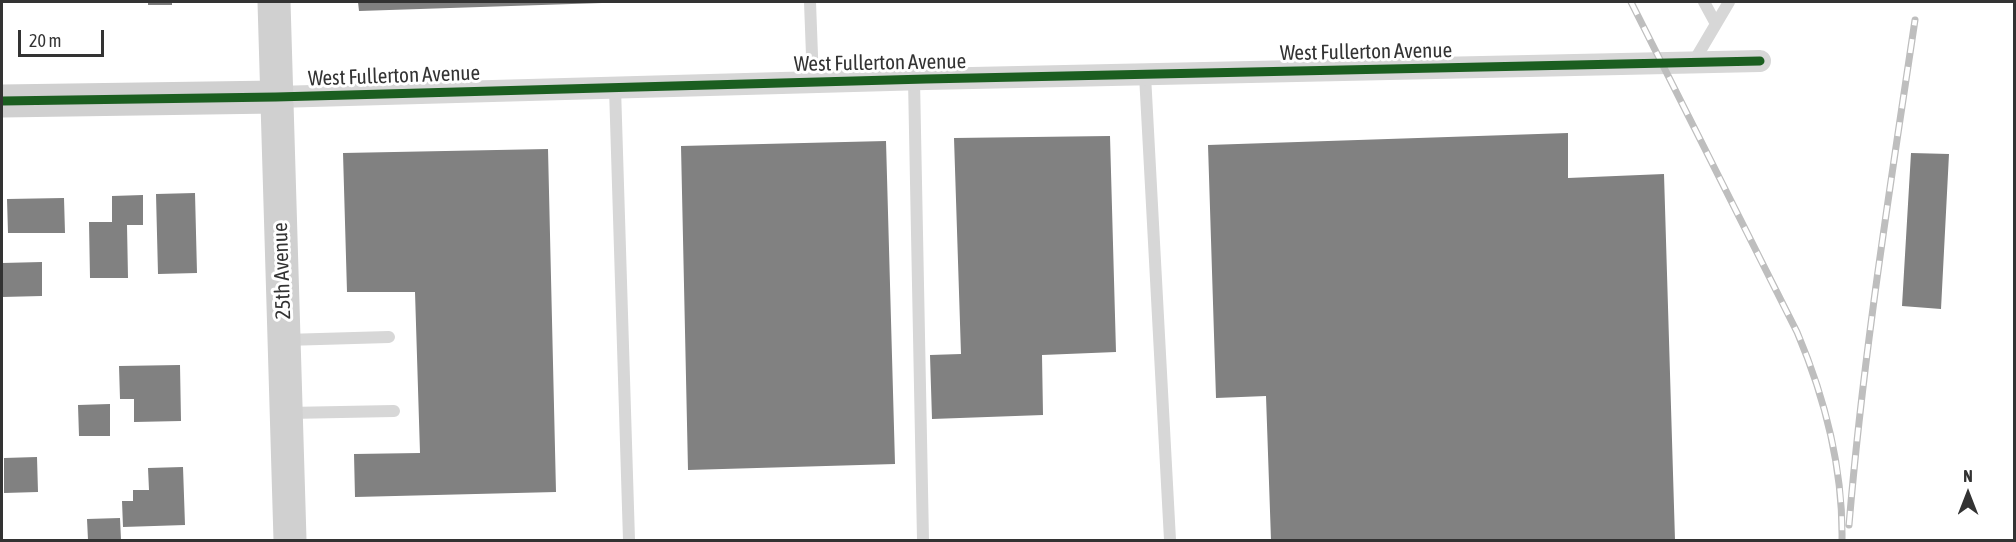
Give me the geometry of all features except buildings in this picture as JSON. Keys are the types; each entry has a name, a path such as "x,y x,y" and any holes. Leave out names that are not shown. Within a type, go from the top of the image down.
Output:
{"main road":[{"name":"25th Avenue","path":"274,2 290,540"},
{"name":"West Fullerton Avenue","path":"2,101 276,97"}],"street":[{"name":"West Fullerton Avenue","path":"276,97 813,82 1760,61"}],"lane":[{"path":"810,2 813,82"},
{"path":"1704,2 1716,24"},
{"path":"1693,63 1729,2"},
{"path":"1145,75 1170,540"},
{"path":"914,80 923,540"},
{"path":"615,88 629,540"},
{"path":"284,340 389,337"},
{"path":"286,413 394,411"}],"railway":[{"path":"1631,2 1797,332 1807,357 1824,408 1836,460 1842,513 1842,540"},
{"path":"1849,525 1869,335 1915,20"}],"cycle path":[{"path":"2,101 276,97 926,79 1760,61"}]}
